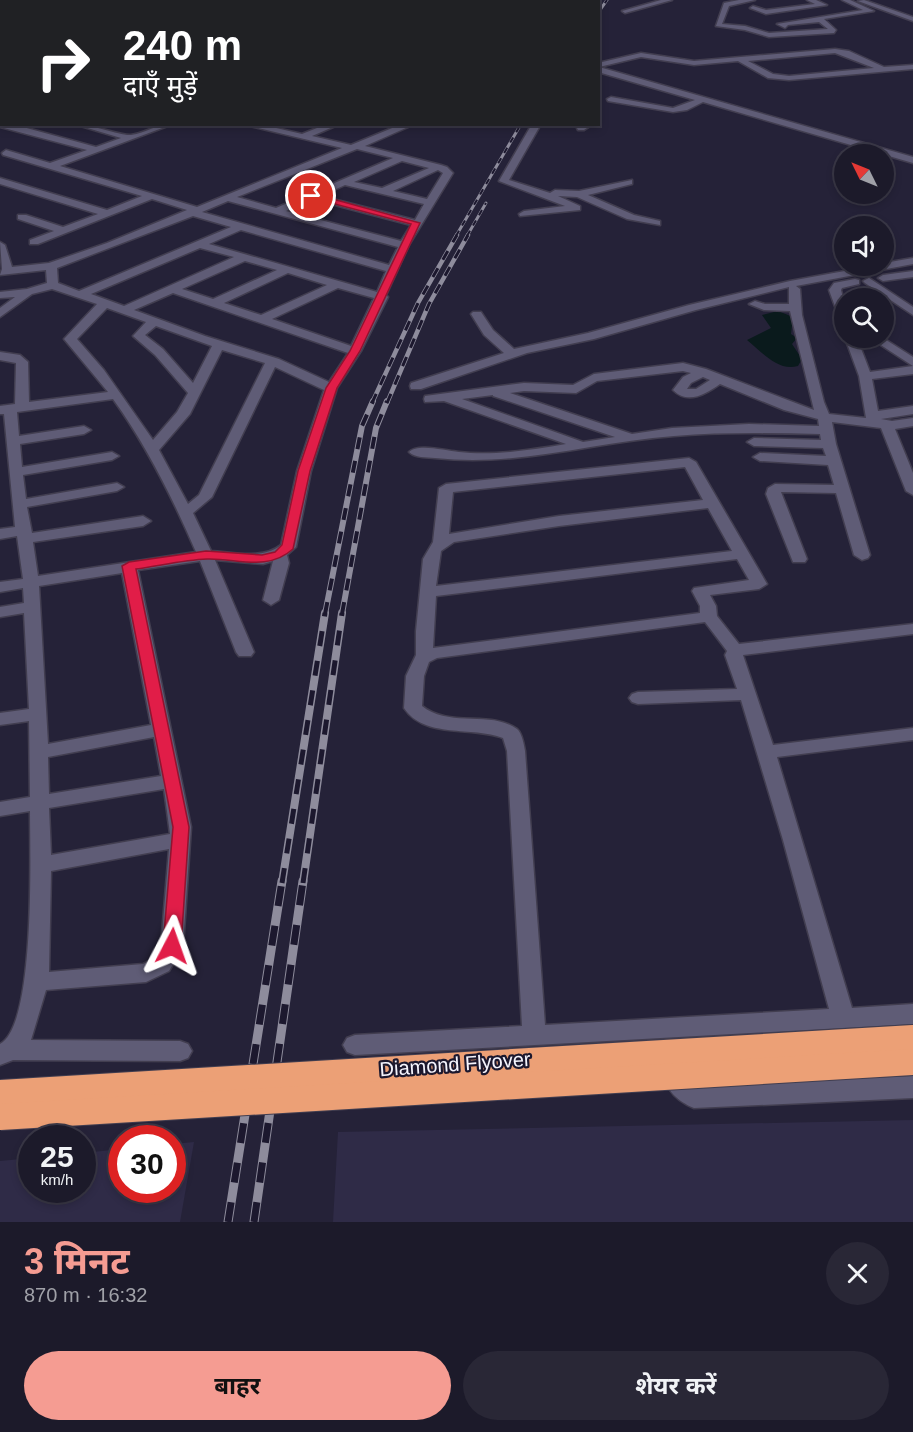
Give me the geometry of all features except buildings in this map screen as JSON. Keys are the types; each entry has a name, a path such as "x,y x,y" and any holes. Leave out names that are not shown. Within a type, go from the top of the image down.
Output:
{"highway":[{"name":"Diamond Flyover","path":"0,1093 913,1038"},
{"name":"Diamond Flyover","path":"0,1118 913,1062"}],"street":[{"path":"625,11 669,0"},
{"path":"810,0 822,4 830,3"},
{"path":"858,0 913,19"},
{"path":"822,4 824,5 766,12 752,4 734,2 726,4 718,25 750,29 871,11 844,1"},
{"path":"750,29 764,34 834,31 818,20 773,3"},
{"path":"750,29 752,4"},
{"path":"780,24 801,33"},
{"path":"663,66 684,62 842,52 884,70"},
{"path":"600,66 641,55 684,62"},
{"path":"739,59 779,77 810,78 913,67"},
{"path":"600,68 913,159"},
{"path":"621,75 642,71"},
{"path":"620,87 636,79"},
{"path":"611,99 673,110 684,108 702,99"},
{"path":"602,107 627,102"},
{"path":"7,126 97,150"},
{"path":"86,126 131,138"},
{"path":"48,167 160,126"},
{"path":"0,587 206,555 263,559 279,554 288,547 304,471 332,388 355,351 382,297 404,245 448,170 403,157 255,126"},
{"path":"302,137 331,126"},
{"path":"1,248 4,272 51,266 111,245 406,126"},
{"path":"524,214 577,208 504,181 536,126"},
{"path":"6,153 152,196 239,227 393,270"},
{"path":"277,211 403,157"},
{"path":"384,191 438,167"},
{"path":"0,181 107,213"},
{"path":"343,182 429,202"},
{"path":"542,194 579,194 629,182"},
{"path":"579,194 631,217 656,223"},
{"path":"34,242 152,196"},
{"path":"311,196 416,223"},
{"path":"228,198 404,245"},
{"path":"22,217 63,230"},
{"path":"80,295 239,227"},
{"path":"200,244 382,297"},
{"path":"123,310 244,257"},
{"path":"416,386 512,354 790,284 913,261"},
{"path":"51,266 53,285"},
{"path":"214,303 286,270"},
{"path":"836,288 837,285 845,282 913,274"},
{"path":"869,280 913,312"},
{"path":"0,295 28,292 53,285 154,322 272,361 332,388"},
{"path":"262,319 335,285"},
{"path":"172,289 355,351"},
{"path":"0,314 28,292"},
{"path":"726,310 755,304 764,308 795,297 818,402 862,555"},
{"path":"104,304 70,339 93,363 152,450 206,555 245,652"},
{"path":"477,314 488,332 512,354"},
{"path":"154,322 139,336 159,352 193,391"},
{"path":"152,450 183,414 219,344"},
{"path":"855,348 878,421 912,486"},
{"path":"891,348 913,362"},
{"path":"0,356 16,358 22,362 5,426 16,480 31,582 38,714 40,865 37,982 23,1032 6,1052"},
{"path":"184,512 195,506 205,496 272,361"},
{"path":"548,410 574,394 576,389 587,380 683,367 702,372 825,423"},
{"path":"865,376 913,370"},
{"path":"702,372 687,380 680,390 694,394 719,379"},
{"path":"576,389 535,387 491,390 437,398 582,445"},
{"path":"491,390 629,437"},
{"path":"11,409 116,395"},
{"path":"878,421 913,410"},
{"path":"416,452 464,457 530,454 629,437 709,430 825,423 913,422"},
{"path":"9,451 84,430"},
{"path":"754,442 829,444"},
{"path":"0,490 16,480 112,456"},
{"path":"760,457 835,461"},
{"path":"441,542 446,488 689,462 759,584 700,591 708,606 709,617 715,622 726,641 736,650 913,629"},
{"path":"20,504 117,487"},
{"path":"800,559 773,494 775,488 843,489"},
{"path":"425,657 424,630 432,551 441,542 450,538 559,521 713,503"},
{"path":"0,534 24,534 143,521"},
{"path":"271,600 281,563 279,554"},
{"path":"428,592 743,554"},
{"path":"37,982 146,973 161,964 172,946 181,827 129,566"},
{"path":"0,612 32,606"},
{"path":"534,1035 516,751 511,734 497,727 430,721 419,716 413,708 415,676 421,659 432,653 709,617"},
{"path":"736,650 734,658 766,752 843,1018"},
{"path":"638,698 748,694"},
{"path":"0,719 38,714"},
{"path":"39,752 162,729"},
{"path":"766,752 913,734"},
{"path":"0,809 172,781"},
{"path":"40,865 180,840"},
{"path":"355,1045 913,1014"},
{"path":"668,1028 680,1088 694,1097 913,1087"},
{"path":"6,1052 180,1051"}],"shaded area":[{"path":"778,311 793,317 791,334 797,338 792,344 802,359 798,366 777,364 747,340 771,328 762,315"},
{"path":"913,1120 913,1222 333,1222 338,1132"},
{"path":"194,1142 186,1188 186,1143"},
{"path":"108,1150 108,1203 183,1203 180,1222 0,1222 0,1161 18,1159 18,1203 96,1203 96,1152"}],"railway":[{"path":"600,10 607,0"},
{"path":"456,236 520,126"},
{"path":"467,236 486,203"},
{"path":"372,403 418,303 457,235"},
{"path":"387,403 429,304 468,235"},
{"path":"325,614 362,426 373,401"},
{"path":"342,614 376,428 387,401"},
{"path":"282,883 325,613"},
{"path":"303,883 342,613"},
{"path":"228,1222 282,881"},
{"path":"254,1222 303,881"}],"route":[{"path":"172,946 181,827 129,566 206,555 263,559 279,554 288,547 304,471 332,388 355,351 416,223 311,196"}]}
